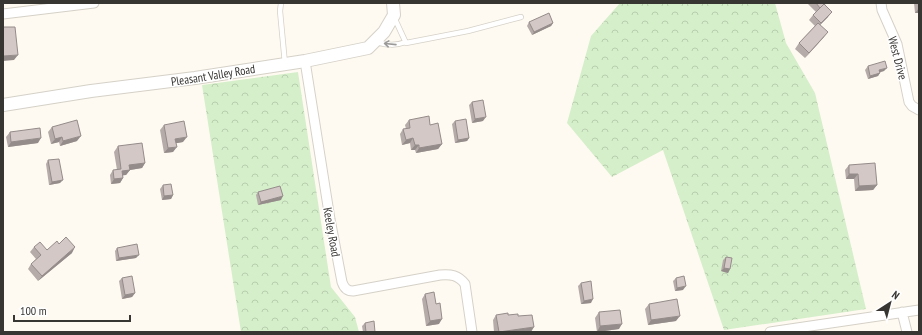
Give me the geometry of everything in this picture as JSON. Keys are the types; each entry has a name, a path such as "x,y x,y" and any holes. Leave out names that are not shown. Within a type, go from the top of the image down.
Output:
{"street":[{"path":"3,14 42,7 94,3"},
{"path":"393,3 394,16"},
{"name":"West Drive","path":"881,3 882,10 897,44 909,102 912,106 919,110"},
{"name":"Pleasant Valley Road","path":"3,105 305,61 368,48 384,32 394,16"},
{"name":"Keeley Road","path":"305,61 330,219 344,287 346,290 354,291 440,275 453,274 458,276 465,284 472,332"},
{"path":"770,332 919,310"},
{"path":"902,312 907,332"}],"lane":[{"path":"281,3 280,11 285,64"},
{"path":"394,16 406,42"},
{"path":"374,41 388,45 397,45 406,42 406,44 468,31 521,17"}],"green space":[{"path":"620,3 775,3 786,43 815,93 866,309 724,330 663,150 612,177 567,123 591,36"},
{"path":"298,72 331,287 355,317 359,332 241,332 202,85"}],"building":[{"path":"816,3 825,3 820,8"},
{"path":"824,4 832,12 821,23 813,15"},
{"path":"549,13 553,23 534,32 529,22"},
{"path":"818,23 828,32 809,53 799,43"},
{"path":"3,27 15,27 18,55 3,56"},
{"path":"885,61 887,68 879,70 880,73 870,76 868,66"},
{"path":"483,100 486,117 475,119 472,102"},
{"path":"429,116 430,125 438,123 442,144 419,148 419,145 415,145 413,138 406,140 403,129 410,128 409,120"},
{"path":"466,119 469,138 458,140 455,121"},
{"path":"77,120 81,136 63,141 62,137 55,139 52,127"},
{"path":"184,121 187,137 175,139 177,147 168,148 164,125"},
{"path":"40,128 41,138 11,142 10,132"},
{"path":"142,143 145,163 129,165 130,170 122,171 123,178 114,179 113,170 121,169 118,146"},
{"path":"59,159 63,180 52,182 48,160"},
{"path":"875,163 877,185 859,186 858,174 849,174 849,165"},
{"path":"171,184 173,195 164,196 163,185"},
{"path":"280,186 283,196 261,202 258,192"},
{"path":"66,237 75,247 42,276 31,264 41,255 34,247 40,242 47,250 57,241 59,244"},
{"path":"137,244 139,255 119,258 117,248"},
{"path":"726,257 732,258 730,269 724,268"},
{"path":"132,276 135,293 125,295 122,278"},
{"path":"684,276 686,286 677,288 676,278"},
{"path":"591,281 593,299 584,301 581,283"},
{"path":"434,292 436,304 440,303 442,319 430,321 425,294"},
{"path":"677,299 680,316 651,320 649,304"},
{"path":"620,310 622,324 600,326 599,312"},
{"path":"508,313 508,315 518,314 518,316 532,315 534,327 499,332 496,315"},
{"path":"374,321 375,332 366,332 365,323"}]}
